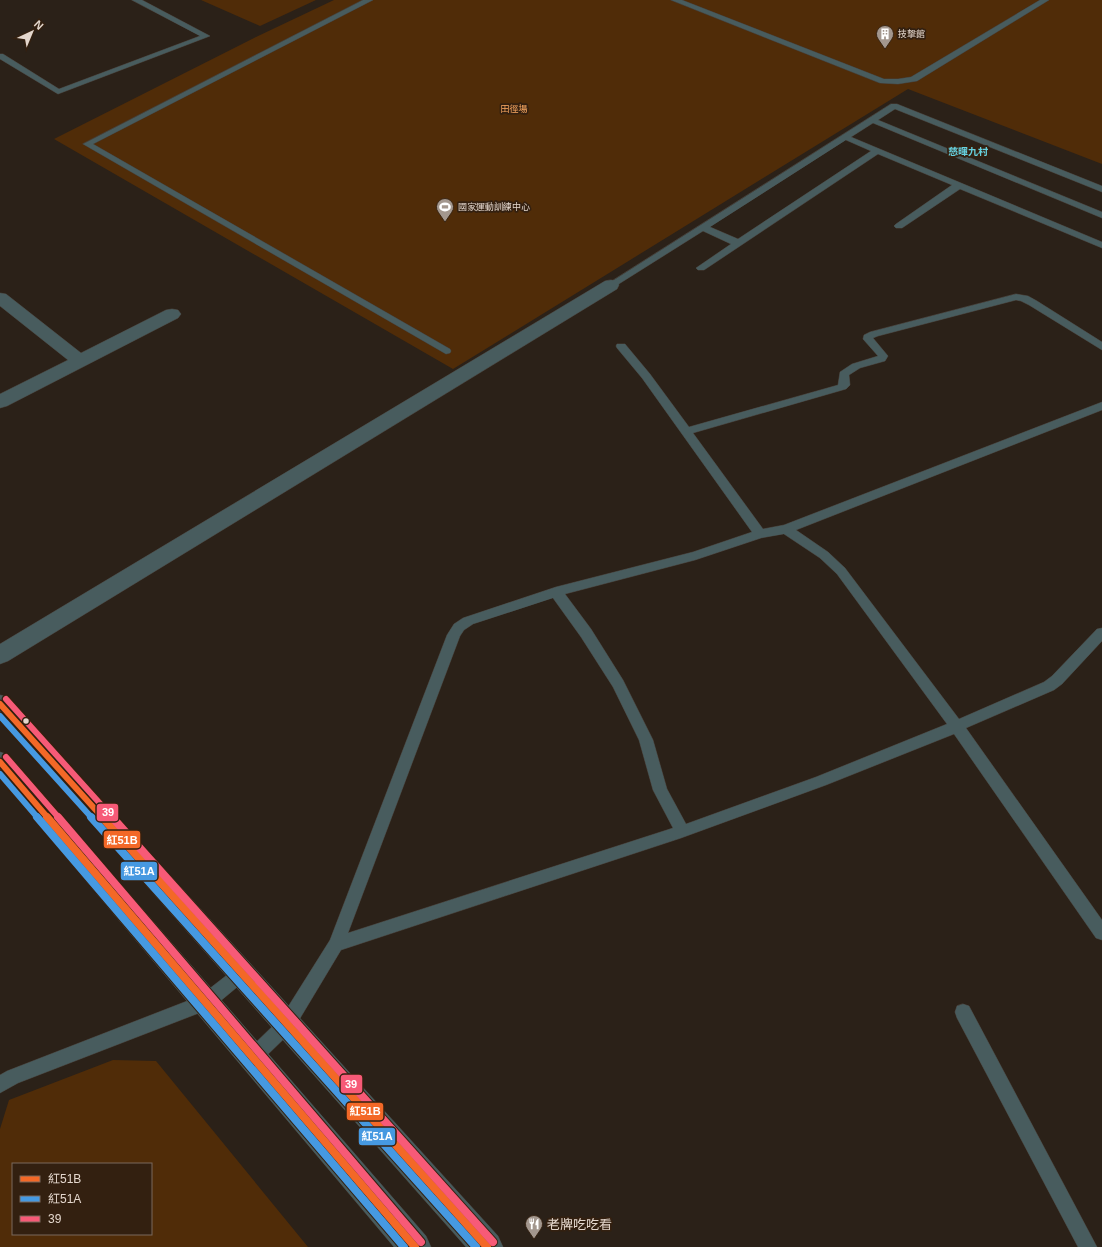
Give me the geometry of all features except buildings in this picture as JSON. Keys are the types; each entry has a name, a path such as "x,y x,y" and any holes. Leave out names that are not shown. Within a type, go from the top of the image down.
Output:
{"street":[{"path":"0,655 611,285"},
{"path":"0,298 80,362"},
{"path":"0,402 172,314"},
{"path":"0,704 487,1247"},
{"path":"0,762 415,1247"}],"lane":[{"path":"0,56 58,92 206,36 136,0"},
{"path":"369,0 87,144 446,351"},
{"path":"675,0 883,81 906,82 914,79 1046,0"},
{"path":"611,285 894,106 1102,189"},
{"path":"872,120 1102,215"},
{"path":"845,137 1102,245"},
{"path":"701,268 877,151"},
{"path":"899,226 959,185"},
{"path":"703,227 738,243"},
{"path":"685,432 842,387 845,385 844,374 849,370 881,359 881,353 868,339 868,337 874,334 1010,298 1024,298 1033,302 1102,347"},
{"path":"621,346 646,376 760,534"},
{"path":"252,1057 287,1024 336,944 454,636 459,627 468,621 556,592 695,556 760,534 786,529 1102,406"},
{"path":"786,529 824,555 840,571 957,727 1102,933"},
{"path":"556,592 586,633 618,684 646,740 660,790 682,831"},
{"path":"336,944 682,831 832,777 957,727 1050,686 1102,633"},
{"path":"0,1084 13,1077 206,1002 242,973"},
{"path":"963,1012 1088,1247"}],"green space":[{"path":"201,0 316,0 260,26"},
{"name":"國家運動訓練中心","path":"334,0 1102,0 1102,164 908,89 453,369 54,139 256,37"},
{"path":"113,1060 156,1061 308,1247 0,1247 0,1129 9,1100"}],"transit line":[{"name":"39","path":"6,699 493,1242"},
{"name":"紅51B","path":"0,704 487,1247"},
{"name":"紅51A","path":"0,716 476,1247"},
{"name":"39","path":"6,757 421,1242"},
{"name":"紅51B","path":"0,762 415,1247"},
{"name":"紅51A","path":"0,774 404,1247"}],"place":[{"name":"技擊館","path":"885,49"},
{"name":"國家運動訓練中心","path":"445,222"},
{"name":"老牌吃吃看","path":"534,1239"}],"district":[{"name":"慈暉九村","path":"968,151"}],"park label":[{"name":"田徑場","path":"514,109"}]}
